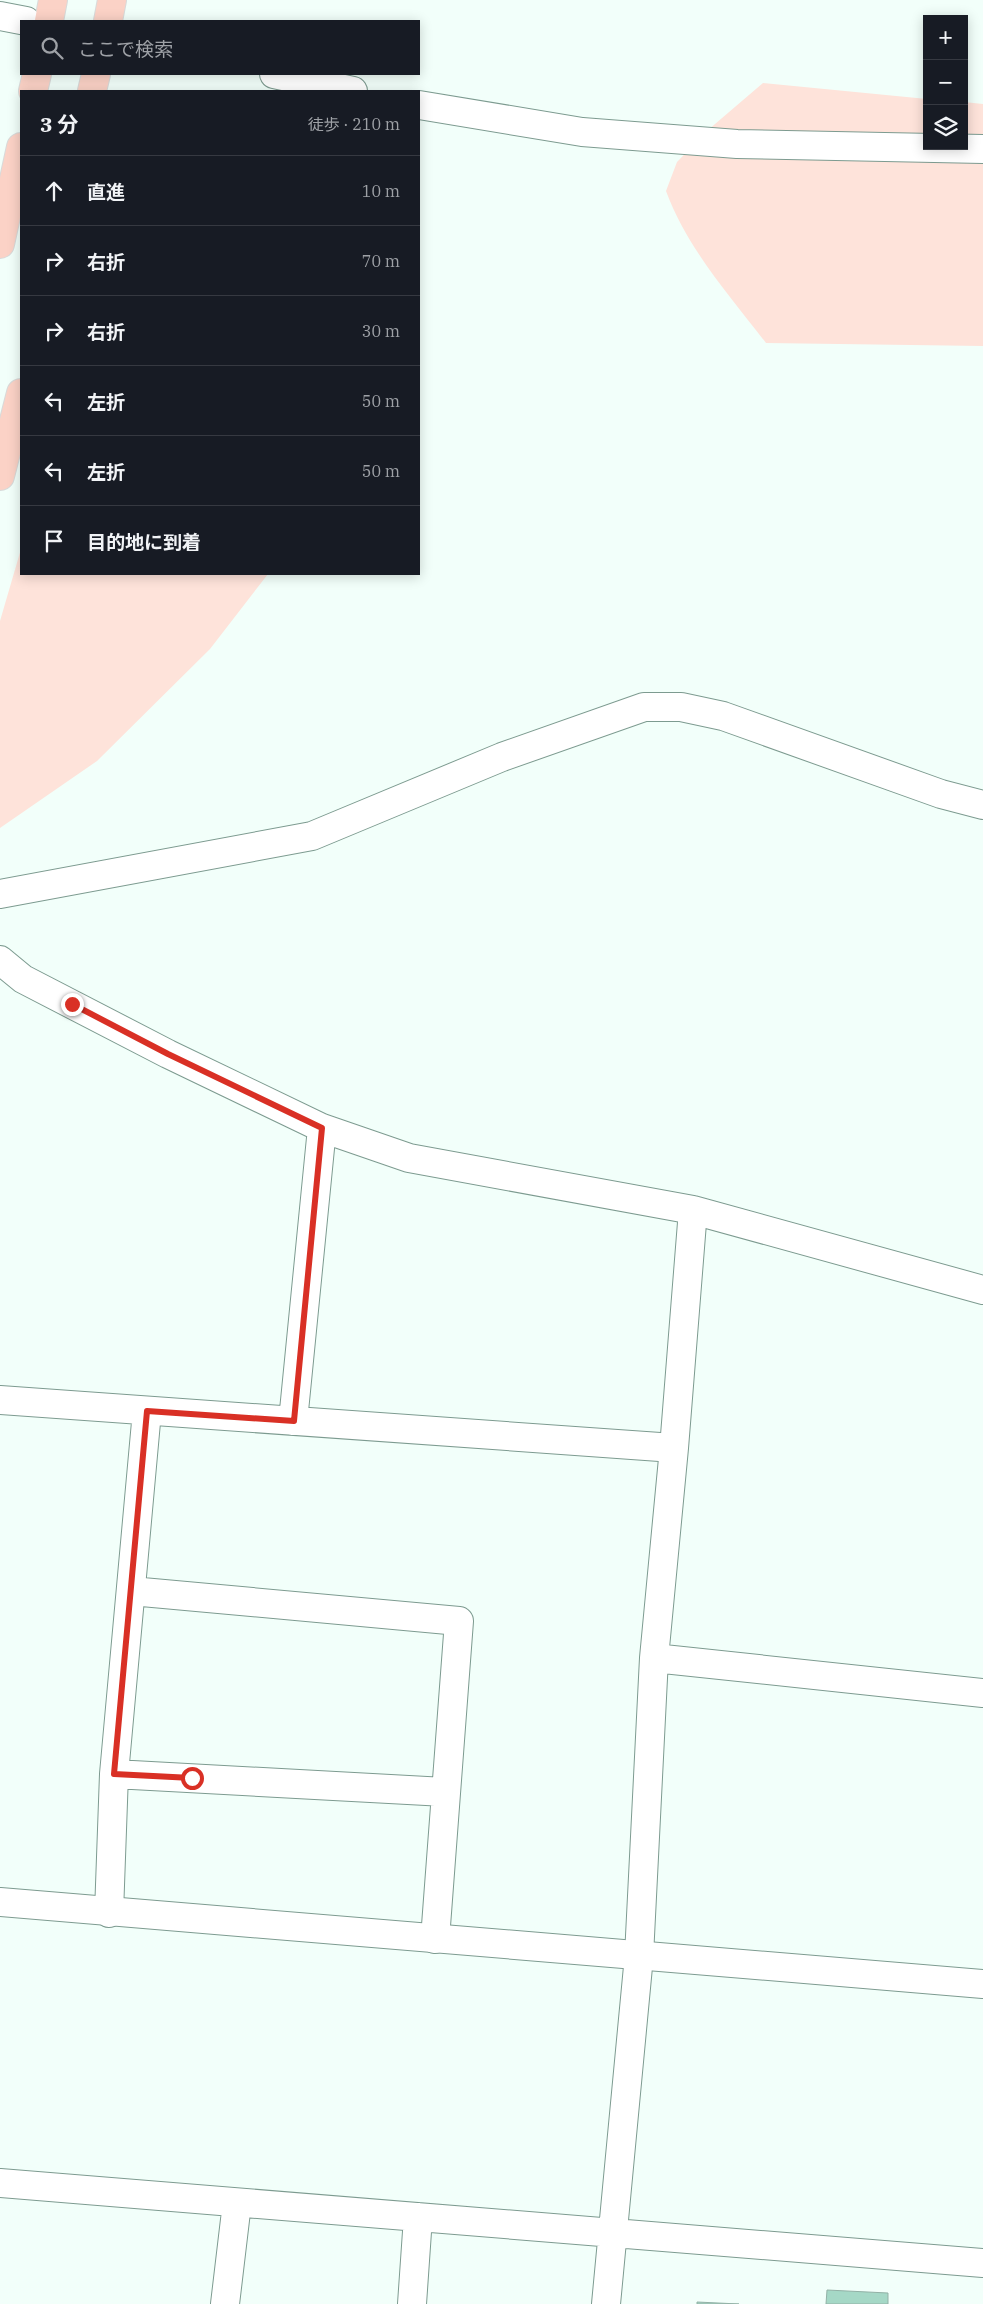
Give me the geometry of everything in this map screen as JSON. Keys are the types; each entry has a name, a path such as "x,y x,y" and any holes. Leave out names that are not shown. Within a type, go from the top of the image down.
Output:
{"highway":[{"path":"49,20 53,0"},
{"path":"108,20 112,0"},
{"path":"33,90 37,75"},
{"path":"92,90 96,75"},
{"path":"0,244 20,152"},
{"path":"0,476 20,397"}],"street":[{"path":"0,16 21,20"},
{"path":"279,75 348,90"},
{"path":"420,104 582,132 737,144 983,149"},
{"path":"0,894 312,836 502,757 644,707 682,707 723,716 941,794 983,805"},
{"path":"0,960 23,978 168,1054 322,1128 409,1158 693,1210 983,1290"},
{"path":"294,1421 322,1128"},
{"path":"606,2304 639,1956 654,1658 674,1448 693,1210"},
{"path":"0,1400 674,1448"},
{"path":"109,1913 114,1774 147,1411"},
{"path":"131,1591 459,1621 435,1939"},
{"path":"654,1658 983,1693"},
{"path":"114,1774 445,1792"},
{"path":"0,1902 109,1913 983,1984"},
{"path":"0,2183 983,2263"},
{"path":"225,2304 236,2202"},
{"path":"412,2304 418,2217"}],"shaded area":[{"path":"763,83 923,99 923,150 968,150 968,102 983,104 983,346 766,343 697,251 685,232 666,191 677,162 708,130"},
{"path":"20,552 20,575 267,575 210,649 97,761 0,828 0,621"}],"building":[{"path":"827,2290 888,2293 888,2304 826,2304"},
{"path":"697,2302 739,2304 697,2304"}],"route":[{"path":"72,1004 168,1054 322,1128 294,1421 147,1411 114,1774 192,1778"}]}
